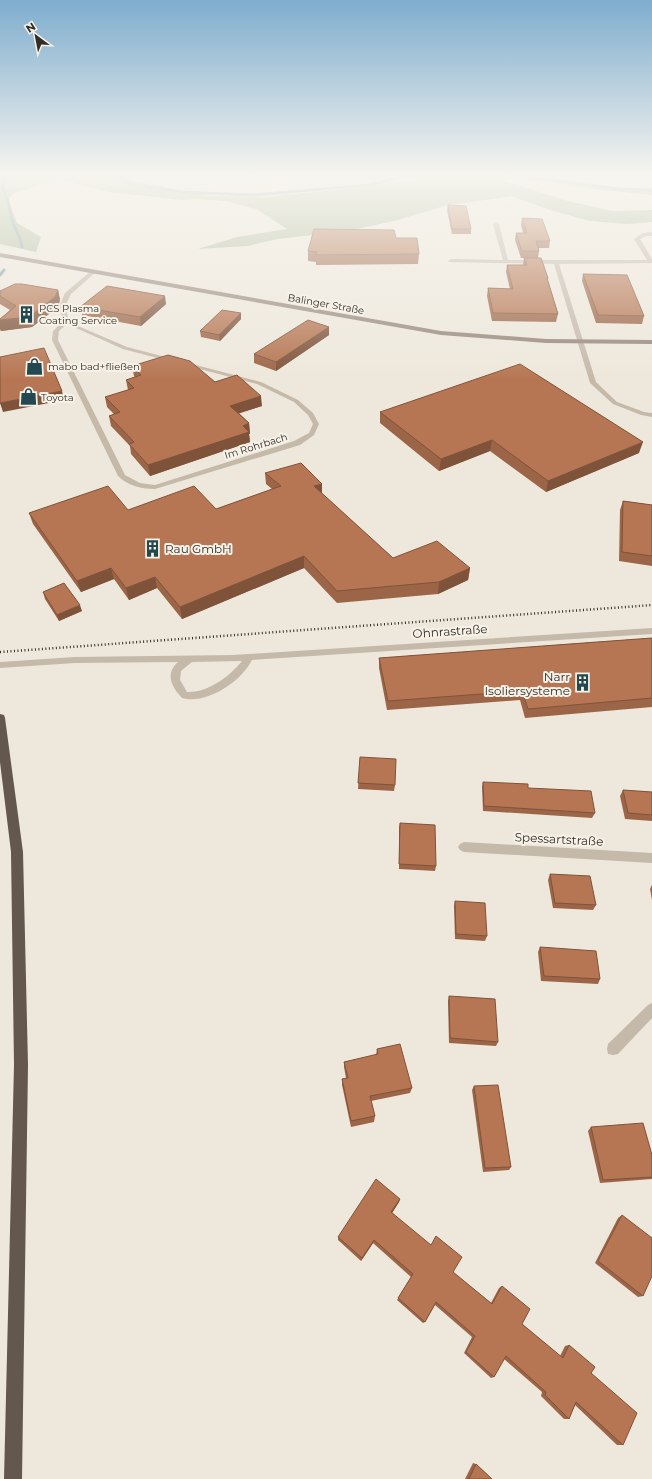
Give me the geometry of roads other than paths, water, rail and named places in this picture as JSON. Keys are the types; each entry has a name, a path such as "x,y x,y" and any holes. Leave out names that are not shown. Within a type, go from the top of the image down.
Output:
{"highway":[{"path":"0,718 17,852 21,1064 13,1479"}],"main road":[{"name":"Balinger Straße","path":"0,255 441,334 509,340 581,343 652,342"}],"street":[{"path":"501,242 506,261"},
{"path":"451,260 651,262 639,242"},
{"path":"556,262 593,383 615,403 643,414 652,415"},
{"path":"66,321 62,307 68,293 93,272"},
{"name":"Im Rohrbach","path":"66,321 82,330 125,348 259,382 296,401 311,414 316,424 312,434 297,444 156,487 142,487 130,483 122,476 55,340 56,331 66,321"},
{"name":"Ohnrastraße","path":"0,665 75,660 233,658 652,631"},
{"path":"192,658 180,663 176,671 175,678 179,690 184,695 198,695 217,687 240,670 247,662 249,656"},
{"name":"Spessartstraße","path":"464,847 652,858"},
{"path":"612,1049 652,1009"}],"waterway":[{"path":"21,242 22,247"},
{"path":"0,275 4,270"}],"railway":[{"path":"0,652 652,605"}],"place":[{"name":"PCS Plasma Coating Service","path":"26,314"},
{"name":"mabo bad+fließen","path":"35,366"},
{"name":"Toyota","path":"28,397"},
{"name":"Rau GmbH","path":"152,548"},
{"name":"Narr Isoliersysteme","path":"583,683"}]}
